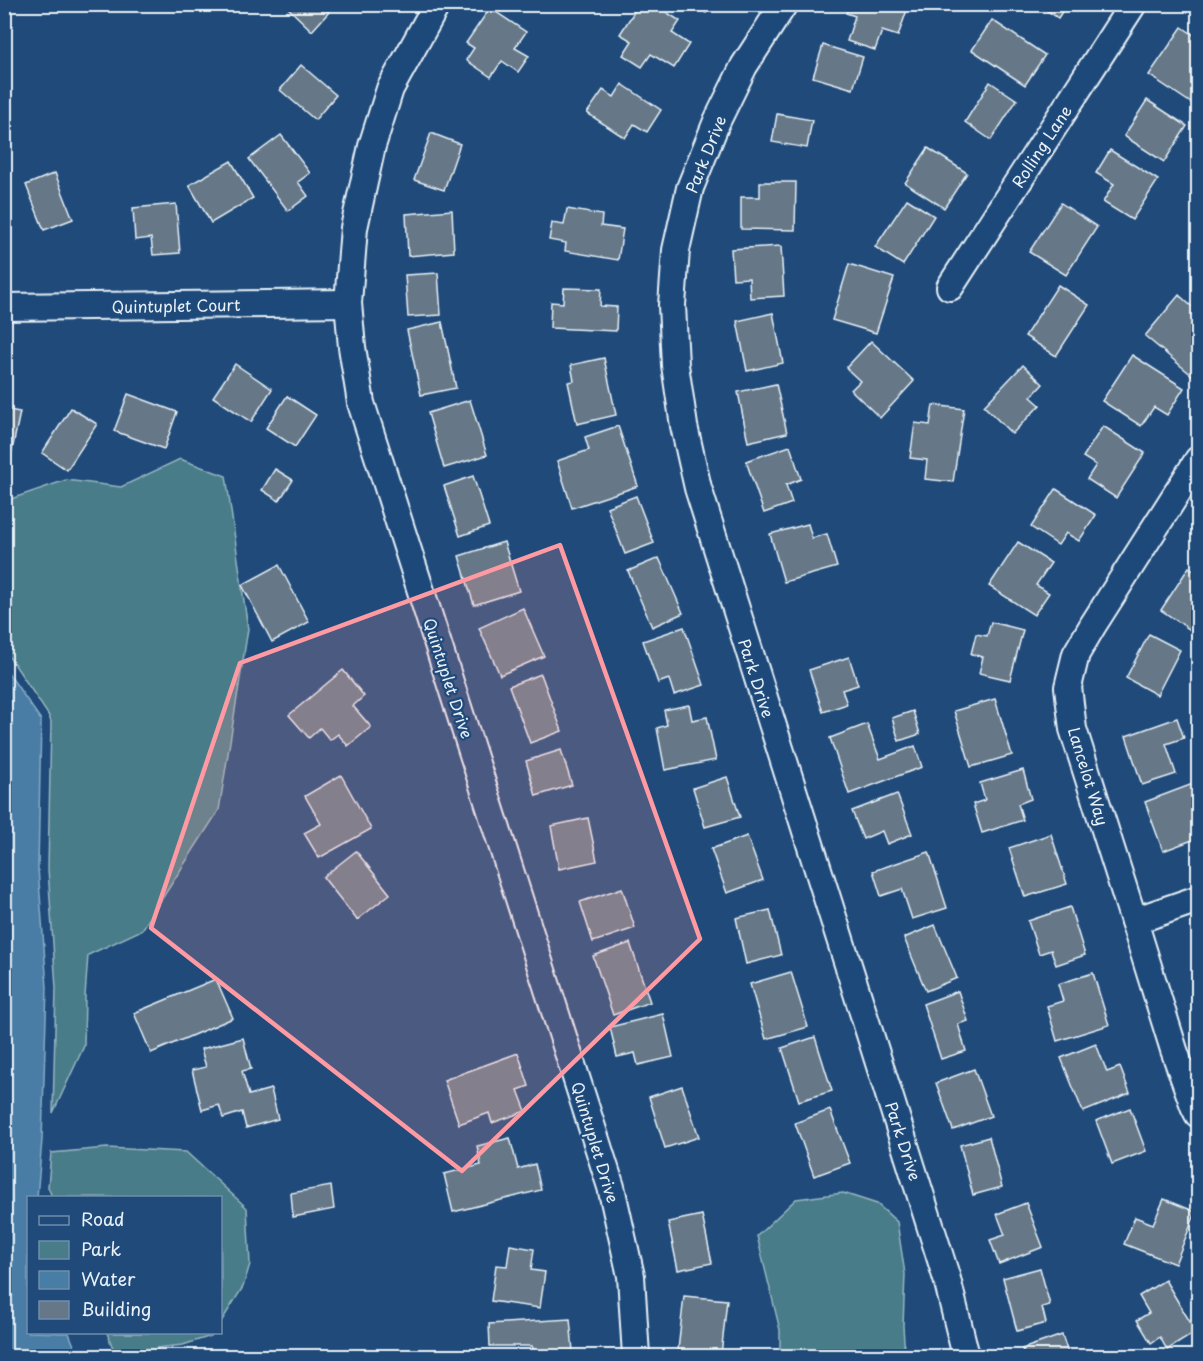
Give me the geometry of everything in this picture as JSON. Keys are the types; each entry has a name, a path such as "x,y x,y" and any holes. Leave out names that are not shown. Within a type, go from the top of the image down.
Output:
{"street":[{"name":"Quintuplet Drive","path":"437,4 390,89 372,146 354,228 348,303 352,347 361,403 611,1187 631,1276 636,1356"},
{"name":"Park Drive","path":"784,4 744,66 717,121 690,188 676,250 672,305 675,365 684,426 698,488 944,1268 966,1356"},
{"name":"Rolling Lane","path":"950,287 1133,4"},
{"name":"Quintuplet Court","path":"4,307 348,303"},
{"name":"Lancelot Way","path":"1198,460 1076,654 1068,687 1073,729 1174,1050 1198,1114"},
{"path":"1134,921 1198,899"}],"highlighted area":[{"path":"560,545 700,939 462,1171 151,928 240,663"}],"green space":[{"path":"180,459 226,476 248,629 219,810 142,930 88,955 84,1046 53,1113 56,988 48,869 51,722 11,659 5,655 5,501 66,480 121,487"},
{"path":"107,1148 186,1152 247,1208 250,1264 243,1287 222,1320 222,1196 52,1196 48,1187 51,1153"},
{"path":"843,1193 877,1204 897,1222 905,1274 903,1326 905,1356 780,1356 780,1330 757,1236 796,1199"},
{"path":"107,1334 213,1334 183,1345 157,1348 157,1356 119,1356"}],"water":[{"path":"4,667 41,720 38,868 47,987 42,1140 37,1196 27,1196 27,1334 69,1334 78,1356 5,1356"}],"building":[{"path":"284,4 321,4 329,12 312,31"},
{"path":"639,4 654,4 680,21 672,33 689,44 674,68 651,54 642,67 623,55 632,41 620,34"},
{"path":"691,4 711,4 706,13"},
{"path":"849,4 909,4 898,36 882,31 875,50 847,41 855,16 846,13"},
{"path":"1037,4 1067,4 1058,18"},
{"path":"490,8 526,32 515,48 529,56 518,72 502,61 491,77 466,60 474,48 466,43"},
{"path":"992,20 1045,55 1025,85 972,50"},
{"path":"1182,27 1198,38 1198,91 1191,103 1149,75"},
{"path":"823,45 863,57 853,89 813,77"},
{"path":"301,65 336,95 315,120 280,90"},
{"path":"990,82 1017,100 991,140 965,122"},
{"path":"622,84 661,110 647,132 634,124 625,138 587,113 603,90 614,97"},
{"path":"1147,100 1187,126 1164,162 1124,136"},
{"path":"777,114 812,120 807,148 772,142"},
{"path":"431,133 460,144 444,190 414,180"},
{"path":"281,135 310,173 298,182 308,196 288,211 249,159"},
{"path":"928,148 967,173 944,208 905,183"},
{"path":"1110,150 1158,180 1132,220 1103,202 1114,184 1096,173"},
{"path":"231,161 253,198 211,223 189,185"},
{"path":"55,173 73,219 44,230 26,185"},
{"path":"760,182 796,182 795,230 741,229 741,197 760,197"},
{"path":"907,199 934,216 903,265 875,247"},
{"path":"1061,203 1097,227 1066,275 1029,252"},
{"path":"176,204 180,253 153,255 151,238 135,240 133,208"},
{"path":"567,209 602,215 601,226 623,229 618,260 565,251 566,243 549,240 552,223 564,225"},
{"path":"452,210 454,252 408,256 406,214"},
{"path":"781,246 784,296 750,298 749,278 733,279 731,249"},
{"path":"849,264 894,278 876,333 832,320"},
{"path":"438,273 441,315 408,317 405,275"},
{"path":"1058,285 1089,305 1056,356 1025,336"},
{"path":"564,288 601,289 600,306 617,307 616,331 550,328 551,302 563,303"},
{"path":"1179,295 1198,312 1198,371 1194,377 1145,336"},
{"path":"773,313 783,363 747,371 737,321"},
{"path":"442,322 456,388 421,395 407,330"},
{"path":"871,341 914,381 880,418 851,390 860,381 846,368"},
{"path":"1132,355 1184,388 1167,415 1154,407 1141,426 1102,401"},
{"path":"604,358 616,415 577,424 568,382 574,381 571,365"},
{"path":"235,364 272,389 251,422 213,397"},
{"path":"1023,365 1043,384 1031,397 1040,405 1012,434 984,406"},
{"path":"776,384 787,433 748,442 738,392"},
{"path":"128,394 177,412 164,449 114,431"},
{"path":"287,396 316,415 295,447 266,428"},
{"path":"470,400 487,455 444,468 428,413"},
{"path":"933,405 964,409 953,482 925,479 927,460 910,458 915,423 930,425"},
{"path":"71,408 97,424 67,470 42,453"},
{"path":"4,409 20,412 9,465 4,464"},
{"path":"618,426 638,486 572,508 557,461 589,450 585,437"},
{"path":"1103,426 1145,453 1116,498 1087,479 1096,465 1083,457"},
{"path":"790,446 801,479 786,485 792,503 764,513 746,461"},
{"path":"275,469 293,480 279,501 262,490"},
{"path":"473,476 489,526 460,536 444,486"},
{"path":"1056,489 1096,515 1079,541 1066,533 1058,545 1031,527"},
{"path":"636,496 654,543 625,554 607,507"},
{"path":"808,524 812,538 827,534 837,567 784,582 770,534"},
{"path":"504,542 519,591 474,605 459,556"},
{"path":"1018,542 1051,563 1036,585 1049,593 1034,615 989,586"},
{"path":"659,558 683,613 652,627 628,571"},
{"path":"279,565 309,622 272,642 242,585"},
{"path":"1189,567 1198,573 1198,635 1161,610"},
{"path":"523,608 544,656 500,675 479,628"},
{"path":"991,622 1023,630 1010,680 979,673 983,657 971,654 976,634 987,636"},
{"path":"684,627 704,685 674,695 669,679 658,683 643,641"},
{"path":"1149,634 1180,650 1157,695 1126,678"},
{"path":"849,657 858,685 842,690 847,704 823,712 809,670"},
{"path":"343,670 364,696 353,706 371,727 348,746 338,734 330,740 320,728 309,738 289,715"},
{"path":"541,674 562,731 530,743 509,686"},
{"path":"995,699 1012,755 971,767 954,711"},
{"path":"689,705 692,720 707,717 716,760 665,770 657,728 667,725 664,710"},
{"path":"913,711 920,734 899,741 892,718"},
{"path":"1177,718 1184,738 1166,744 1176,774 1142,785 1126,736"},
{"path":"867,724 880,759 915,746 922,767 849,794 830,738"},
{"path":"561,750 572,785 536,796 526,761"},
{"path":"1023,770 1031,799 1018,804 1023,820 982,833 973,804 985,800 980,783"},
{"path":"341,775 371,829 319,858 304,833 321,824 305,796"},
{"path":"727,777 740,817 705,827 693,788"},
{"path":"1198,782 1198,838 1163,851 1145,802"},
{"path":"897,794 912,834 887,844 882,831 863,839 852,811"},
{"path":"588,818 597,861 559,869 551,826"},
{"path":"1051,834 1067,884 1025,897 1009,848"},
{"path":"747,836 763,880 727,893 711,849"},
{"path":"356,851 390,894 357,920 323,877"},
{"path":"929,852 947,908 912,919 902,889 881,896 873,871"},
{"path":"622,888 635,928 593,942 580,902"},
{"path":"1070,907 1085,955 1056,965 1051,950 1039,954 1028,921"},
{"path":"770,910 781,955 746,964 736,918"},
{"path":"935,925 957,978 926,991 904,938"},
{"path":"630,943 650,1002 613,1015 593,956"},
{"path":"791,972 808,1027 766,1039 750,984"},
{"path":"1093,973 1109,1025 1057,1041 1047,1006 1063,1001 1058,984"},
{"path":"216,979 233,1018 151,1053 134,1013"},
{"path":"958,991 968,1021 958,1024 966,1051 941,1059 923,1004"},
{"path":"663,1014 673,1057 638,1065 635,1053 617,1057 610,1027"},
{"path":"815,1037 832,1091 799,1101 782,1048"},
{"path":"243,1038 251,1069 242,1071 249,1095 271,1089 278,1119 246,1128 242,1112 223,1118 219,1105 202,1110 192,1070 206,1067 201,1049"},
{"path":"1096,1044 1107,1072 1120,1067 1130,1093 1083,1112 1061,1058"},
{"path":"518,1053 529,1086 518,1090 526,1111 492,1123 489,1113 459,1124 444,1080"},
{"path":"974,1069 991,1116 953,1130 936,1083"},
{"path":"682,1086 699,1137 665,1148 649,1097"},
{"path":"1130,1108 1146,1151 1112,1164 1096,1121"},
{"path":"830,1110 850,1163 814,1176 795,1123"},
{"path":"989,1137 1002,1187 973,1195 960,1145"},
{"path":"510,1138 518,1169 535,1164 541,1190 453,1212 444,1174 481,1165 477,1146"},
{"path":"331,1186 334,1209 293,1217 291,1193"},
{"path":"1164,1199 1196,1212 1175,1264 1124,1244 1135,1217 1153,1224"},
{"path":"1026,1203 1043,1247 999,1264 990,1240 1005,1235 997,1214"},
{"path":"702,1215 712,1263 678,1270 668,1222"},
{"path":"510,1245 534,1249 531,1270 545,1272 540,1308 491,1301 496,1265 507,1266"},
{"path":"1040,1268 1050,1305 1042,1307 1046,1323 1017,1331 1003,1278"},
{"path":"1165,1280 1196,1332 1167,1350 1160,1337 1151,1343 1137,1320 1149,1313 1139,1296"},
{"path":"684,1296 727,1300 721,1355 678,1350"},
{"path":"570,1319 573,1351 534,1351 532,1346 490,1346 489,1324"},
{"path":"1062,1335 1069,1356 1025,1356 1022,1349"}]}
